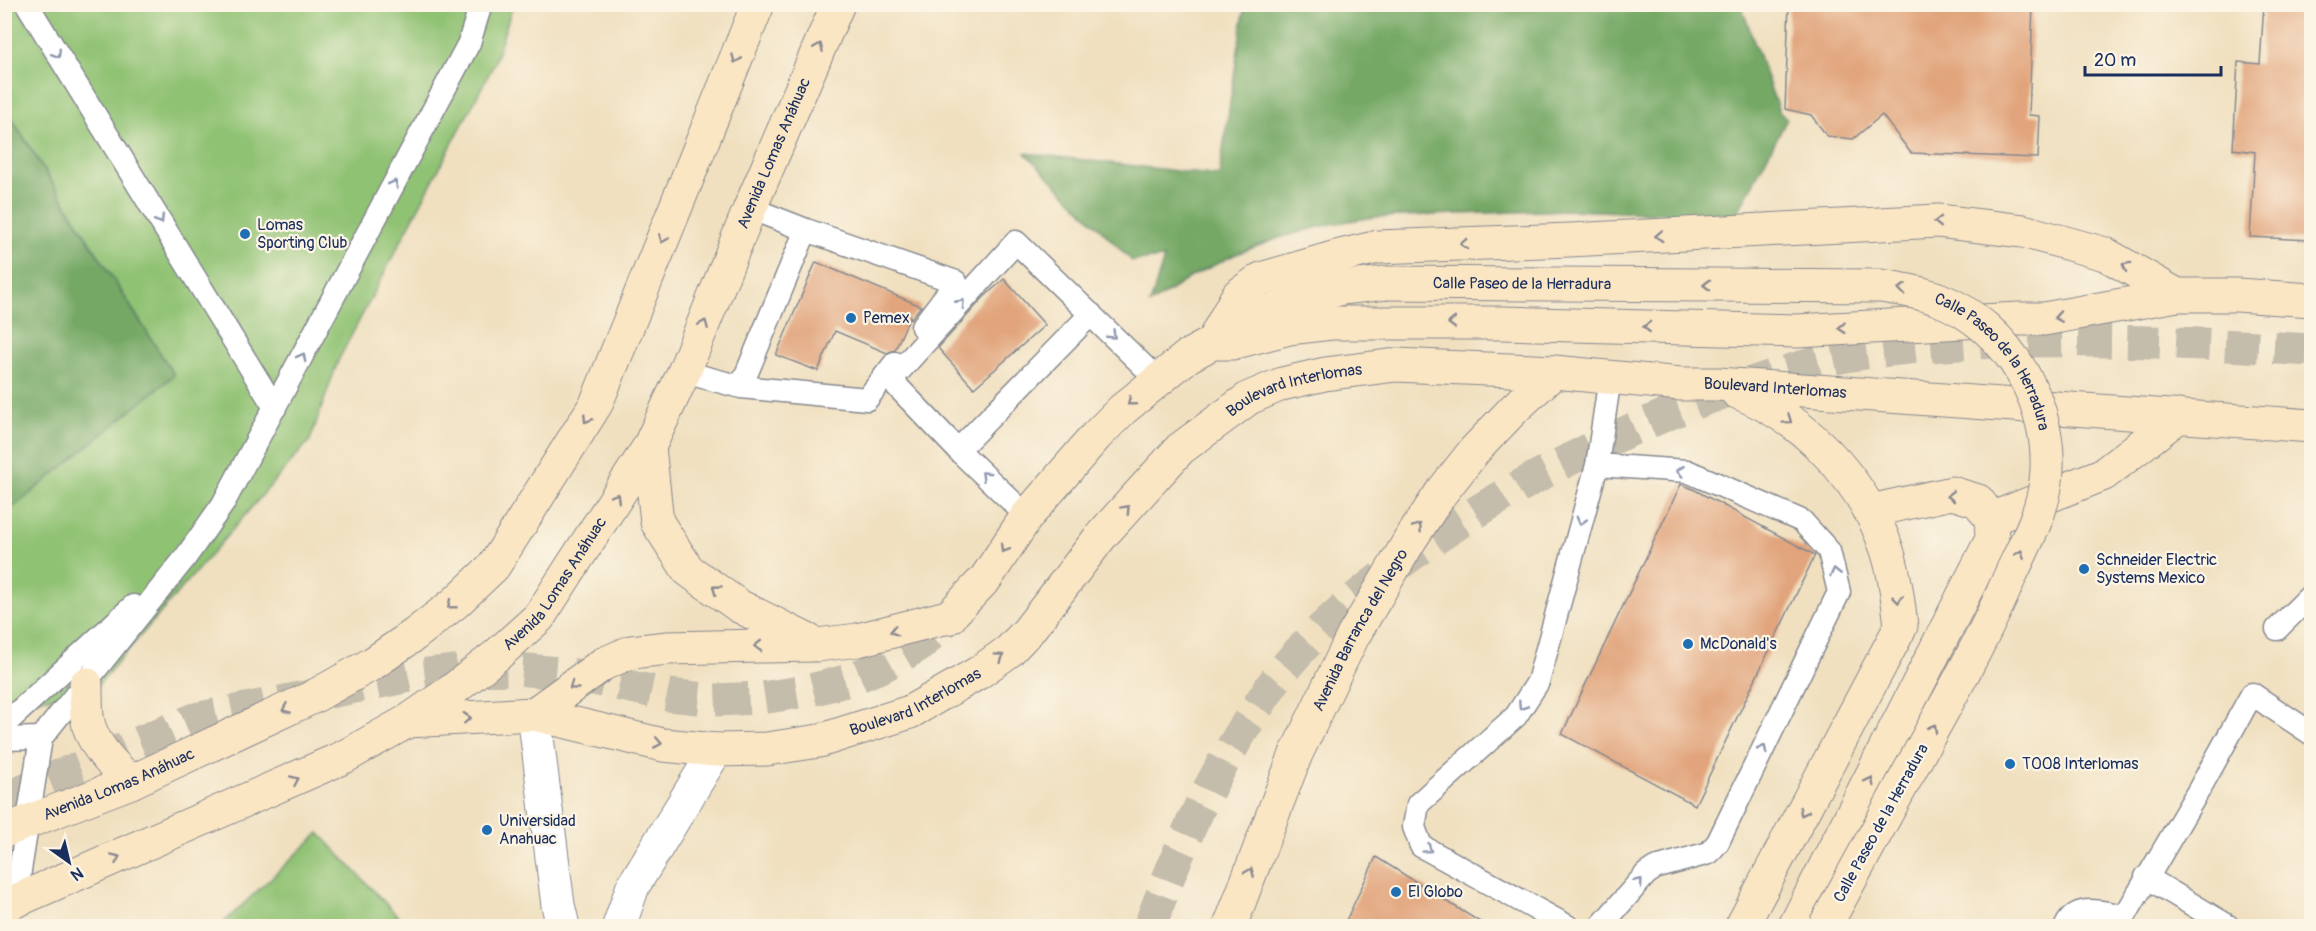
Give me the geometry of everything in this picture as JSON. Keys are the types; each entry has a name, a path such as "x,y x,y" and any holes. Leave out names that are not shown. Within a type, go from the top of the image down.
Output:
{"main road":[{"name":"Avenida Lomas Anáhuac","path":"15,826 131,782 313,697 372,664 454,603 494,566 596,404 758,4"},
{"name":"Avenida Lomas Anáhuac","path":"10,904 344,757 408,721 480,669 538,617 649,447 684,372 750,208 838,4"},
{"path":"1212,343 1238,295 1261,279 1378,247 1570,240 1938,221 2023,231 2105,254 2177,294"},
{"name":"Calle Paseo de la Herradura","path":"1212,343 1224,333 1301,299 1342,288 1386,283 1881,286 1910,290 1940,299 1967,314 1991,333 2012,356 2028,382 2041,414 2047,448 2046,481 2039,514 1989,625 1825,927"},
{"path":"534,714 603,664 631,652 668,648 817,645 858,640 950,617 986,578 1027,516 1096,436 1123,409 1158,380 1188,356 1212,343 1232,343 1289,328 1331,323 1502,323 1797,331 2044,319 2177,294 2312,300"},
{"name":"Boulevard Interlomas","path":"408,721 534,714 663,745 716,750 767,749 819,741 910,712 978,673 1009,651 1028,631 1101,536 1180,449 1249,398 1282,384 1324,374 1396,365 1554,372 1681,384 1718,384 2312,426"},
{"name":"Avenida Barranca del Negro","path":"1230,927 1296,754 1353,636 1441,493 1475,450 1554,372"},
{"path":"1718,384 1756,399 1790,421 1828,454 1848,477 1870,511 1886,548 1897,586 1901,626 1742,927"},
{"path":"1991,519 2104,474 2179,416"},
{"path":"649,447 657,522 688,570 739,606 817,645"},
{"path":"1795,927 1992,539 1991,519 1978,501 1952,493 1870,511"},
{"path":"86,684 87,719 97,741 110,762 131,782"}],"street":[{"path":"534,714 558,905 563,927"},
{"path":"619,927 633,886 716,750"}],"lane":[{"path":"27,4 275,408"},
{"path":"10,904 15,826 41,738 185,558 223,504 469,43 481,4"},
{"path":"684,372 741,387 867,399 956,282 750,208"},
{"path":"741,387 806,230"},
{"path":"1027,516 958,450 891,380 1016,242 1158,380"},
{"path":"958,450 1090,314"},
{"path":"1567,927 1421,846 1414,826 1418,804 1516,716 1538,682 1597,465 1610,377"},
{"path":"1597,465 1687,471 1802,521 1829,551 1839,592 1718,842 1709,853 1654,868 1646,874 1601,927"},
{"path":"4,725 185,558"},
{"path":"2277,629 2312,594"},
{"path":"2066,927 2071,917 2086,910 2122,921 2252,694 2312,734"},
{"path":"4,739 41,738"},
{"path":"2146,877 2228,927"}],"green space":[{"path":"1245,4 1741,5 1779,112 1787,119 1736,216 1568,210 1374,217 1326,225 1279,238 1234,255 1191,277 1150,304 1164,258 1132,261 1025,153 1219,176"},
{"name":"Lomas Sporting Club","path":"5,5 513,5 494,64 338,361 310,440 90,694 5,702 5,514 174,375 5,107"},
{"path":"4,107 174,375 5,514 4,514"},
{"path":"319,833 407,926 220,926"}],"building":[{"path":"1789,4 2033,4 2029,115 2040,116 2038,158 1911,153 1882,115 1853,139 1827,136 1811,115 1785,109"},
{"path":"2264,4 2312,4 2312,240 2250,237 2255,152 2233,149 2238,62 2260,64"},
{"name":"Pemex","path":"816,262 921,306 911,319 910,316 895,350 887,353 835,331 818,371 776,355"},
{"name":"Pemex","path":"1004,279 1045,325 974,388 938,348 983,298"},
{"name":"McDonald's","path":"1681,484 1815,555 1695,805 1562,734"},
{"name":"El Globo","path":"1376,857 1488,927 1343,927"}],"tunnel":[{"path":"1150,926 1183,842 1223,763 1272,685 1299,651 1335,616 1413,554 1505,495 1580,454 1656,419 1736,388 1844,356 1915,347 2028,341 2142,342 2312,350"},
{"path":"4,799 195,719 410,676 463,670 517,669 570,674 669,695 715,700 761,698 807,691 846,681 885,665 920,645 948,618"}],"place":[{"name":"Lomas Sporting Club","path":"245,234"},
{"name":"Pemex","path":"851,318"},
{"name":"Schneider Electric Systems Mexico","path":"2084,569"},
{"name":"McDonald's","path":"1688,644"},
{"name":"T008 Interlomas","path":"2010,764"},
{"name":"Universidad Anahuac","path":"487,830"},
{"name":"El Globo","path":"1396,892"}]}
